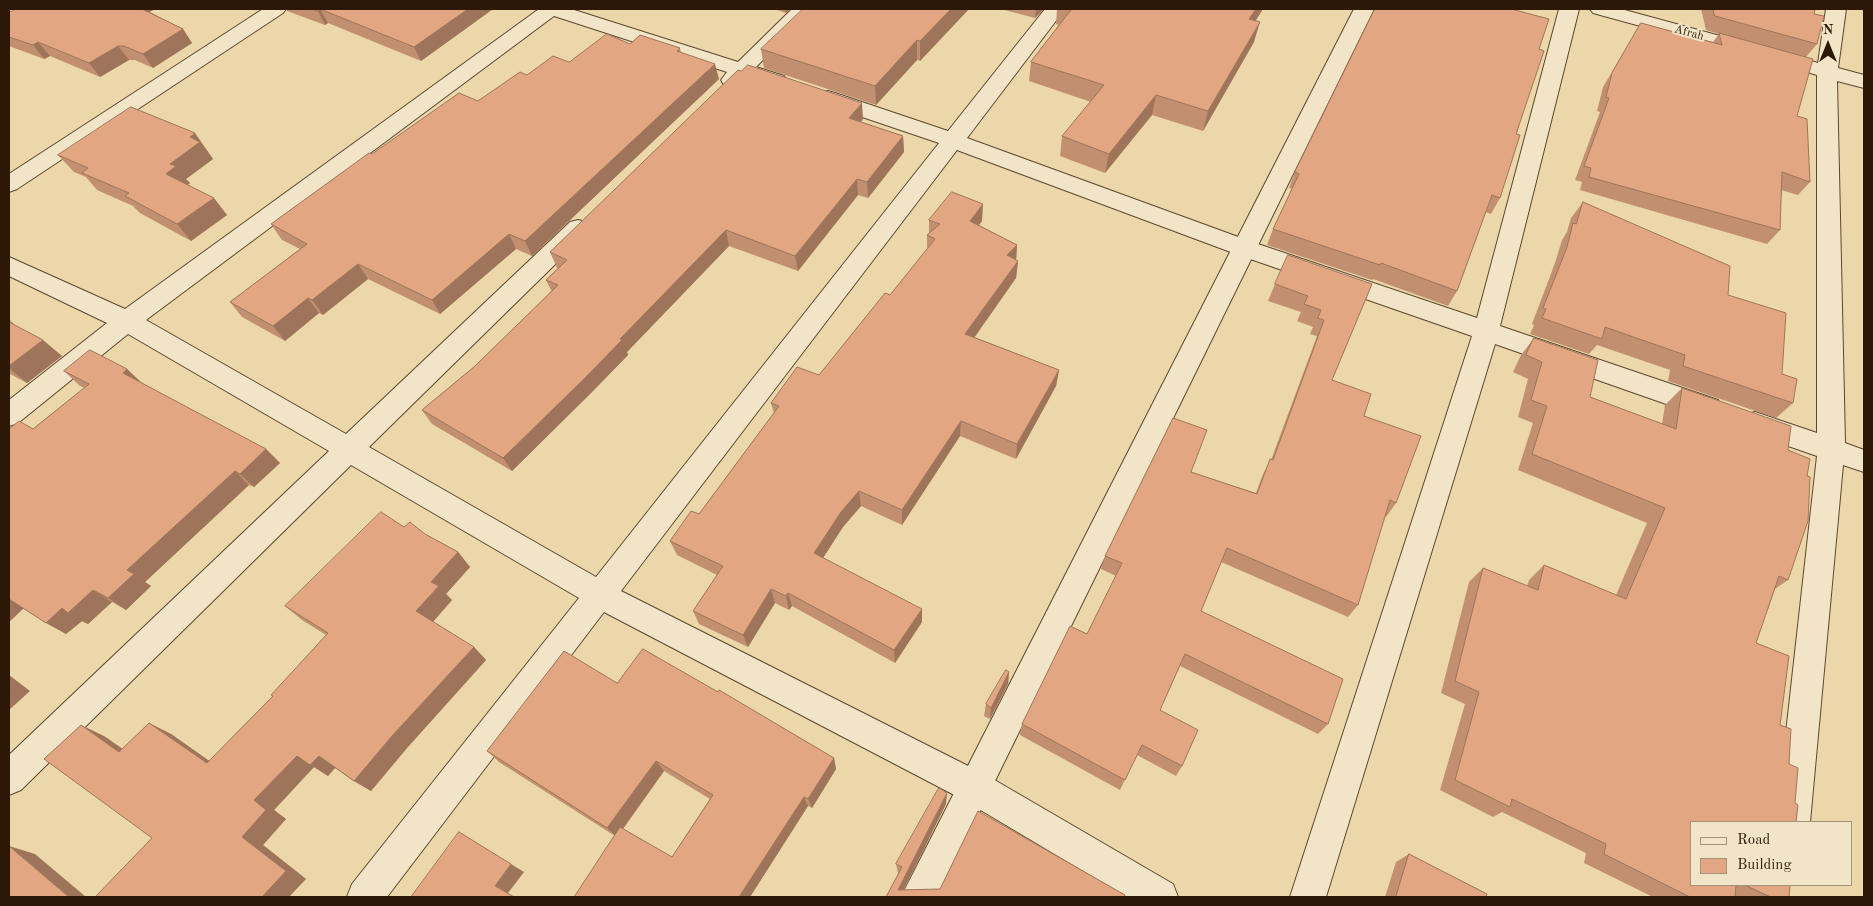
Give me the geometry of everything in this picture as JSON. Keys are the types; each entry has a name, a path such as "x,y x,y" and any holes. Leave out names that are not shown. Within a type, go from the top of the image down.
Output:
{"street":[{"path":"9,184 276,9"},
{"path":"9,414 127,321 551,9 743,70 952,140 1244,248 1831,449 1864,462"},
{"path":"714,97 802,9"},
{"path":"365,897 1055,9"},
{"path":"919,897 1364,9"},
{"path":"1308,897 1486,332 1570,9"},
{"name":"Afrah","path":"1600,9 1864,82"},
{"path":"1793,821 1831,449 1827,71 1836,9"},
{"path":"9,778 592,215"},
{"path":"9,266 127,321 600,595 974,787 1160,897"}],"building":[{"path":"16,9 142,9 183,29 143,54 124,46 118,46 89,63 38,42 33,45 9,37 9,13"},
{"path":"320,9 468,9 414,47"},
{"path":"803,9 951,9 920,41 917,40 875,86 761,49"},
{"path":"1072,9 1256,9 1249,19 1260,22 1208,111 1156,95 1109,154 1062,136 1104,85 1031,62"},
{"path":"1375,9 1511,9 1549,19 1539,49 1544,51 1516,134 1520,135 1500,198 1492,195 1457,291 1381,263 1380,265 1273,229 1299,174 1295,172"},
{"path":"1713,9 1815,9 1814,14 1824,16 1817,44 1715,16"},
{"path":"1641,23 1722,45 1719,33 1813,59 1797,116 1807,119 1810,182 1782,172 1780,230 1589,177 1591,168 1584,166 1609,98 1606,97 1612,73"},
{"path":"607,34 630,44 640,35 680,48 677,51 715,64 525,241 509,234 432,300 358,264 312,300 308,298 273,326 230,302 307,244 271,224 369,153 372,154 459,93 478,101 520,72 527,75 553,56 569,62"},
{"path":"748,65 862,103 849,118 903,136 867,182 857,179 795,256 726,230 620,339 622,340 585,378 503,458 422,410 475,366 558,285 546,280 567,260 550,252 738,70 741,71"},
{"path":"131,107 195,133 190,137 200,142 170,164 176,166 166,174 214,198 177,224 125,196 129,193 82,173 88,168 58,155"},
{"path":"952,192 983,204 970,221 1017,245 1007,255 1018,261 965,334 1059,370 1017,444 961,421 902,510 859,491 841,512 814,553 922,609 894,650 788,593 786,596 771,589 743,635 693,611 723,566 670,541 691,511 699,514 779,406 771,403 797,367 819,375 885,293 890,295 935,239 927,235 940,224 929,220"},
{"path":"1583,202 1730,266 1728,295 1786,313 1782,374 1797,379 1793,403 1683,366 1685,355 1605,327 1602,339 1542,318 1546,309 1543,308 1567,247 1573,223 1576,224"},
{"path":"1288,255 1372,284 1332,380 1371,394 1364,416 1421,436 1396,503 1390,500 1358,605 1227,548 1201,611 1343,679 1328,724 1185,654 1160,710 1198,730 1182,766 1142,745 1125,780 1022,724 1070,626 1087,634 1122,563 1105,556 1173,418 1207,430 1191,472 1257,494 1270,459 1273,460 1324,320 1318,318 1321,310 1304,304 1308,296 1275,284"},
{"path":"9,322 43,340 9,366"},
{"path":"1534,338 1598,360 1590,397 1676,429 1682,388 1791,426 1788,450 1810,459 1807,476 1810,477 1808,521 1788,580 1779,576 1756,643 1789,656 1780,725 1791,729 1789,764 1798,768 1795,803 1798,805 1796,821 1690,821 1690,886 1736,886 1735,897 1690,897 1604,854 1606,844 1512,799 1510,807 1455,780 1479,692 1455,681 1483,568 1538,590 1544,565 1626,599 1665,508 1532,454 1547,406 1531,400 1542,362 1526,355"},
{"path":"90,350 127,369 123,373 266,449 240,474 235,471 127,570 134,574 108,598 93,590 68,613 62,608 46,623 9,599 9,429 19,421 33,429 89,384 64,371"},
{"path":"381,512 404,527 410,522 425,534 458,552 431,582 439,586 416,611 474,647 392,736 354,781 319,756 310,765 297,756 254,800 266,810 242,837 286,871 262,897 95,897 152,838 44,759 81,725 119,752 149,723 207,763 273,696 271,695 328,633 285,606"},
{"path":"643,649 718,692 719,690 834,758 808,799 804,797 739,897 574,897 620,827 672,857 713,795 656,761 607,828 487,751 564,651 617,683"},
{"path":"1006,670 1009,672 991,708 986,704"},
{"path":"939,788 947,793 898,890 940,889 978,811 1125,895 1124,897 886,897 902,867 896,864"},
{"path":"459,832 511,864 495,886 514,897 412,896"},
{"path":"9,846 69,897 9,897"},
{"path":"1409,854 1487,894 1486,897 1396,897"},
{"path":"1747,886 1790,886 1789,897 1771,897"}]}
